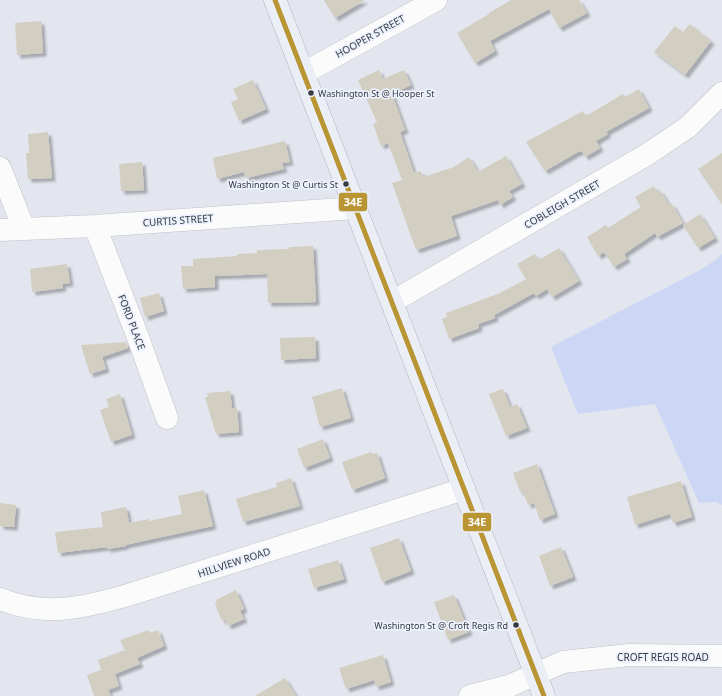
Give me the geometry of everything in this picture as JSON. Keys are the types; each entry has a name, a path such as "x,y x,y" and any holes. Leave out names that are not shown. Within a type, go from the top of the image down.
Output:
{"main road":[{"path":"275,0 544,696"}],"street":[{"name":"HOOPER STREET","path":"304,73 436,0"},
{"name":"COBLEIGH STREET","path":"392,302 648,154 688,127 722,93"},
{"path":"0,168 24,229"},
{"name":"CURTIS STREET","path":"0,230 95,226 356,208"},
{"name":"FORD PLACE","path":"95,226 167,418"},
{"name":"HILLVIEW ROAD","path":"0,599 34,609 55,610 100,603 464,489"},
{"name":"CROFT REGIS ROAD","path":"470,696 509,686 535,673 563,662 629,655 722,656"}],"shaded area":[{"path":"722,254 722,505 716,502 699,503 655,404 578,414 551,347 700,270"}],"building":[{"path":"324,0 365,0 335,18"},
{"path":"511,0 579,0 587,13 559,28 549,9 490,41 495,51 475,63 457,33"},
{"path":"41,21 43,53 17,55 15,23"},
{"path":"690,24 711,41 685,75 654,52 675,26 683,32"},
{"path":"379,70 383,79 404,70 411,85 392,94 405,130 400,132 414,173 421,171 423,177 454,167 469,157 478,172 506,156 522,184 509,191 513,197 500,205 498,200 451,216 457,236 416,250 392,183 402,180 388,143 381,146 373,124 377,122 358,80"},
{"path":"253,80 266,109 239,121 231,102 238,99 233,89"},
{"path":"639,89 649,108 606,132 608,134 596,141 600,148 585,157 582,151 578,152 545,171 526,142 583,111 586,116 623,94 625,97"},
{"path":"48,132 52,178 28,179 26,153 29,153 28,134"},
{"path":"285,141 290,162 282,163 284,169 246,178 244,172 217,179 213,158"},
{"path":"722,153 722,204 698,169"},
{"path":"142,162 144,190 121,191 119,164"},
{"path":"654,186 657,192 660,190 669,205 672,204 683,223 657,237 655,233 624,254 627,259 614,267 604,252 598,256 587,237 606,225 608,228 641,207 635,197"},
{"path":"700,214 715,238 698,248 683,225"},
{"path":"313,246 316,302 268,303 267,274 215,276 215,287 183,289 181,266 193,266 193,259 237,256 237,254 257,253 257,250 289,249 289,247"},
{"path":"559,248 579,281 552,297 547,289 536,296 534,293 494,315 495,318 478,324 479,328 449,339 442,319 447,317 446,313 500,293 526,279 517,264 535,254 539,260"},
{"path":"67,264 70,283 62,284 63,288 32,292 30,269"},
{"path":"159,293 164,311 145,317 140,298"},
{"path":"315,337 316,358 281,360 280,338"},
{"path":"126,342 128,348 102,357 106,369 90,374 81,345"},
{"path":"342,388 351,418 320,427 312,397"},
{"path":"503,389 510,407 517,404 527,428 506,436 489,394"},
{"path":"230,391 232,408 237,408 239,432 216,434 205,397 208,397 207,393"},
{"path":"120,394 132,435 111,442 100,410 109,407 106,399"},
{"path":"323,439 330,458 304,468 297,449"},
{"path":"371,452 372,454 377,453 385,478 352,490 342,462"},
{"path":"537,464 555,514 540,520 534,503 528,505 523,491 520,492 513,473"},
{"path":"291,478 300,506 243,522 236,499 277,487 276,483"},
{"path":"681,481 692,517 673,523 670,514 635,525 627,497"},
{"path":"204,490 213,526 125,545 126,546 58,553 55,532 103,527 101,512 126,507 129,523 149,519 149,521 182,514 178,496"},
{"path":"0,503 16,505 14,527 0,526"},
{"path":"399,538 411,571 382,582 370,548"},
{"path":"561,547 573,577 550,586 539,556"},
{"path":"338,560 344,579 314,588 308,569"},
{"path":"236,590 244,609 240,611 244,619 228,626 225,619 222,621 215,604 217,602 216,600"},
{"path":"454,595 469,632 448,640 434,602"},
{"path":"149,630 150,633 158,630 164,646 137,658 140,664 115,674 119,686 108,690 111,696 94,696 87,675 101,670 98,660 125,650 120,640"},
{"path":"383,655 391,682 376,687 374,680 346,689 339,668"},
{"path":"285,678 296,696 255,696"}],"transit line":[{"name":"34E","path":"275,0 544,696"}],"place":[{"name":"Washington St @ Hooper St","path":"311,93"},
{"name":"Washington St @ Curtis St","path":"346,184"},
{"name":"Washington St @ Croft Regis Rd","path":"516,625"}]}
